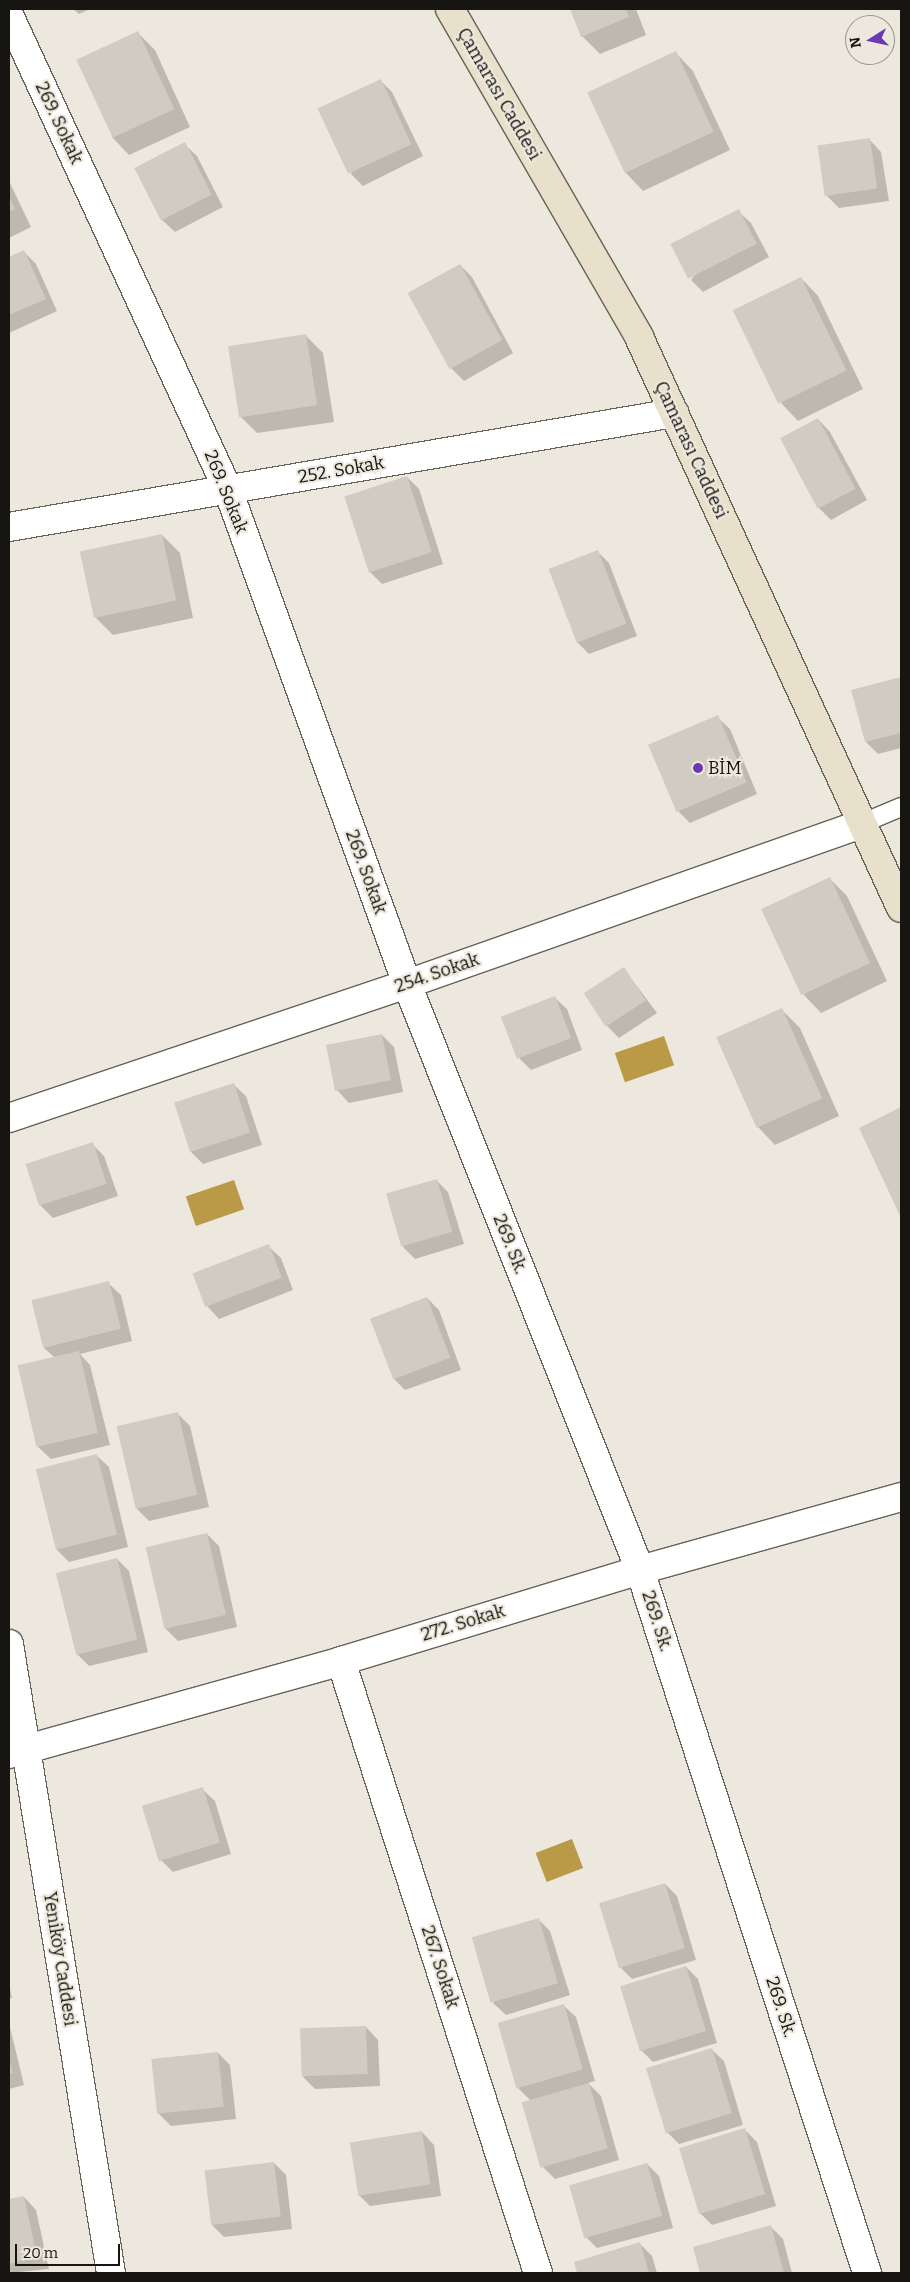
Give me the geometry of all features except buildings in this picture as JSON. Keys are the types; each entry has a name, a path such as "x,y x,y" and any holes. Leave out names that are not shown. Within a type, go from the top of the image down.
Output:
{"street":[{"name":"Çamarası Caddesi","path":"450,9 639,337 901,908"},
{"name":"269. Sokak","path":"9,15 228,490 407,984"},
{"name":"252. Sokak","path":"9,527 674,413"},
{"name":"254. Sokak","path":"9,1118 407,984 863,822"},
{"name":"269. Sk.","path":"407,984 640,1570 867,2273"},
{"name":"272. Sokak","path":"17,1752 341,1660 640,1570 901,1498"},
{"name":"Yeniköy Caddesi","path":"9,1644 17,1752 111,2273"},
{"name":"267. Sokak","path":"341,1660 538,2273"}],"lane":[{"path":"863,822 901,807"}],"shaded area":[{"path":"664,1036 674,1065 625,1082 615,1053"},
{"path":"234,1180 244,1209 196,1226 186,1197"},
{"path":"572,1839 583,1868 547,1882 536,1853"}],"place":[{"name":"BİM","path":"698,768"}]}
